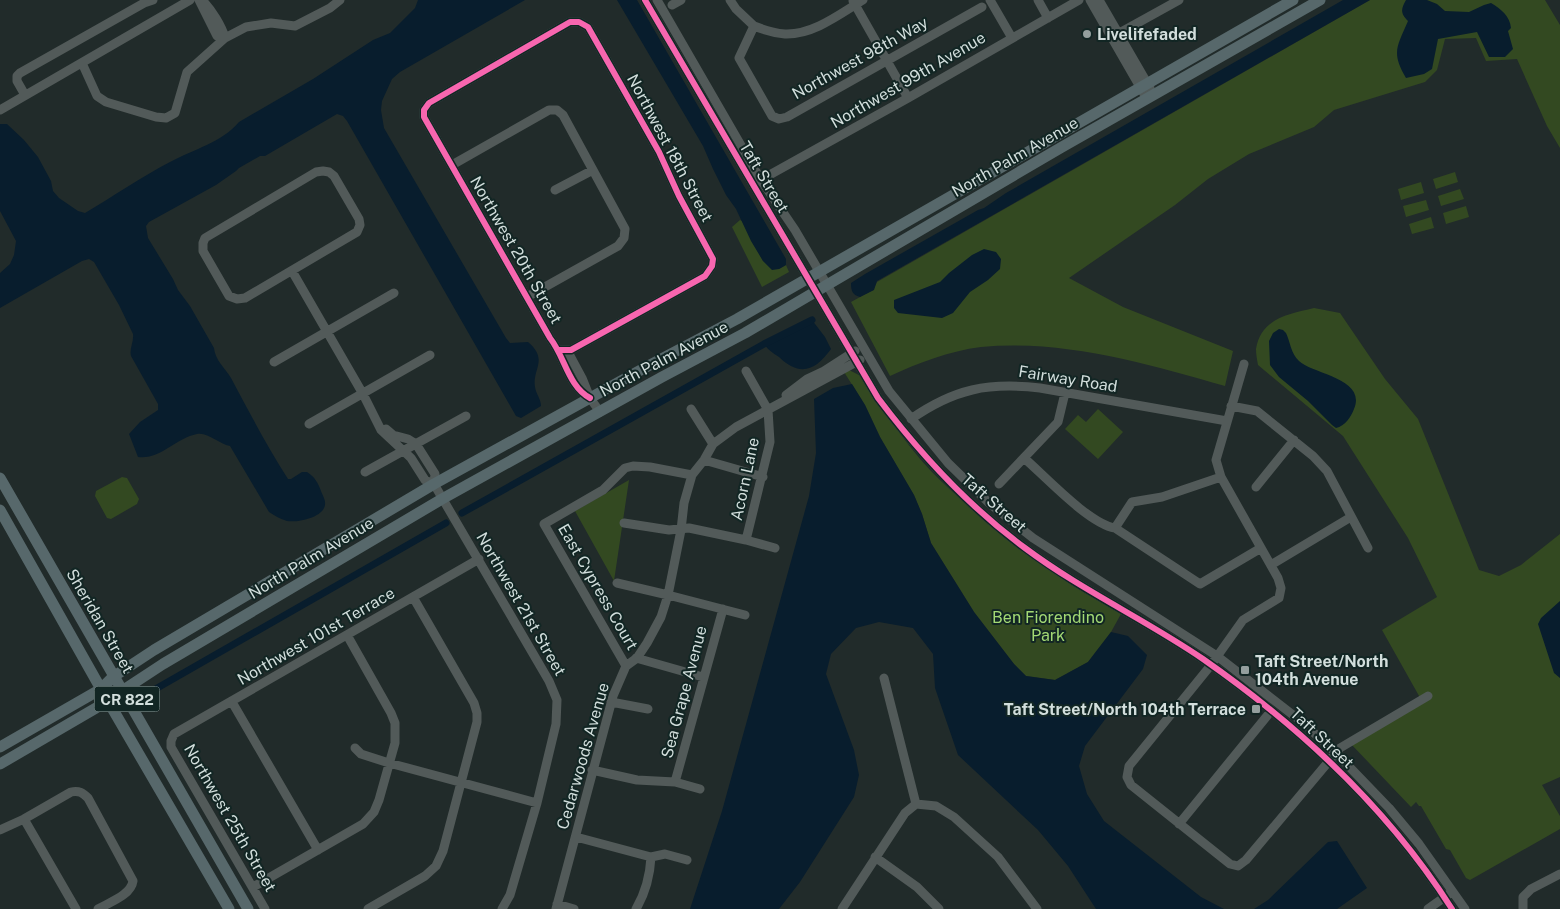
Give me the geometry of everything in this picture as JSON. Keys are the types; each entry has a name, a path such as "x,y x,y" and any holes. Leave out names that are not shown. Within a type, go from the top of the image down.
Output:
{"main road":[{"name":"North Palm Avenue","path":"0,747 101,689 113,677 154,650 434,484 737,319 1293,0"},
{"name":"North Palm Avenue","path":"0,764 108,701 162,664 442,499 746,333 1044,158 1320,0"},
{"name":"Sheridan Street","path":"0,478 248,909"},
{"name":"Sheridan Street","path":"0,510 101,689 229,909"}],"street":[{"path":"25,95 17,81 17,76 20,73 144,3 153,0"},
{"path":"0,110 190,0"},
{"path":"200,0 217,36 224,38"},
{"path":"82,63 98,96 106,102 156,118 166,118 175,114 188,72 224,38 246,26 271,23 294,26 330,8 340,0"},
{"name":"Taft Street","path":"645,0 878,398 903,431 939,472 978,510 1030,551 1214,660 1328,761 1362,795 1409,850 1452,909"},
{"name":"Taft Street","path":"657,0 761,180 795,230 889,391 948,463 982,496 1033,538 1280,704 1335,752 1370,788 1419,844 1465,909"},
{"path":"672,5 682,0"},
{"path":"730,0 736,9 754,26 786,34 802,32 819,26 857,2 908,98"},
{"path":"990,0 1012,38"},
{"path":"1038,0 1048,18"},
{"name":"Northwest 99th Avenue","path":"752,185 1079,0"},
{"path":"1090,0 1115,35 1150,97"},
{"path":"1100,0 1115,35"},
{"path":"1115,35 1179,0"},
{"name":"Northwest 98th Way","path":"754,26 739,58 772,116 779,119 787,117 982,7"},
{"name":"Northwest 20th Street","path":"579,22 570,22 562,26 428,103 424,110 424,117 550,338 566,349 584,375 583,380 590,398 600,412"},
{"name":"Northwest 18th Street","path":"566,349 705,276 712,266 714,259 679,196 659,152 588,27 579,22"},
{"path":"452,165 549,110 557,110 563,115 625,229 624,238 618,246 528,297"},
{"path":"1037,147 1044,158"},
{"path":"555,190 593,170"},
{"path":"316,172 329,172 336,178 357,216 359,228 354,235 292,271 245,298 234,299 227,294 204,254 203,243 209,235 316,172"},
{"name":"Northwest 21st Street","path":"292,271 374,414 388,432 416,444 423,454 435,474 434,484 442,499 549,681 557,700 556,724 537,803 510,895 502,909"},
{"path":"274,362 394,293"},
{"name":"Northwest 20th Street","path":"566,349 561,359 581,393 590,398"},
{"name":"Cedarwoods Avenue","path":"783,402 785,396 806,380 824,371 851,353 865,352"},
{"name":"Cedarwoods Avenue","path":"556,907 611,702 626,666 636,658 648,643 661,617 668,595 681,530 684,502 692,475 704,460 713,444 736,427 856,362 865,352"},
{"path":"309,424 430,355"},
{"path":"1244,364 1216,460 1220,478 1280,582 1281,593 1279,598 1243,620 1214,660 1129,766 1127,776 1132,785 1179,824 1230,864 1238,866 1246,860 1335,752 1346,743 1428,696"},
{"name":"Acorn Lane","path":"746,371 768,410 770,442 746,540"},
{"name":"Fairway Road","path":"911,419 930,406 960,392 1010,385 1040,388 1227,421"},
{"path":"999,484 1058,422 1065,393"},
{"path":"1232,406 1257,411 1294,440 1328,471 1368,548"},
{"path":"691,409 713,444"},
{"name":"Northwest 21st Street","path":"374,414 374,418 385,436 413,460 425,480 434,484"},
{"path":"365,472 466,416"},
{"path":"1256,487 1294,440"},
{"path":"413,460 423,454"},
{"path":"1024,458 1090,516 1107,527 1115,528 1200,584 1261,548"},
{"path":"704,460 762,477"},
{"name":"East Cypress Court","path":"626,666 544,524 603,490 625,468 633,466 692,475"},
{"path":"1115,528 1132,502 1162,497 1220,478"},
{"path":"1271,566 1351,517"},
{"path":"624,523 669,530 689,528 775,548"},
{"name":"Northwest 101st Terrace","path":"171,741 174,734 479,559"},
{"path":"617,583 745,616"},
{"path":"368,909 425,876 436,866 443,851 477,722 478,712 412,596"},
{"name":"Sea Grape Avenue","path":"674,782 722,610"},
{"path":"253,887 363,824 374,812 379,800 395,742 395,723 347,635"},
{"path":"636,658 703,677"},
{"path":"884,678 916,804"},
{"path":"232,702 318,850"},
{"path":"611,702 648,709"},
{"path":"1179,824 1270,711"},
{"name":"Northwest 25th Street","path":"171,741 171,747 266,909"},
{"path":"355,748 361,754 389,763 537,803"},
{"path":"592,770 638,780 674,782 700,790"},
{"path":"1362,795 1370,788"},
{"path":"0,830 24,819 71,792 79,792 88,798 131,874 133,885 127,892 98,909"},
{"path":"842,909 906,813 916,804 936,806 954,816 998,857 1036,909"},
{"path":"24,819 76,909"},
{"path":"576,837 652,857 665,854 687,860"},
{"path":"636,909 646,889 652,857"},
{"path":"875,857 917,887 939,909"},
{"path":"1523,909 1523,897 1530,889 1560,874"},
{"path":"1428,909 1454,891"},
{"path":"556,907 574,909"}],"green space":[{"path":"1370,0 1545,0 1560,25 1560,148 1547,126 1517,59 1486,61 1476,38 1445,39 1437,70 1425,82 1334,110 1314,127 1249,154 1208,179 1175,205 1069,278 1123,307 1233,351 1225,386 1166,369 1105,355 1074,350 1012,345 957,351 923,362 890,376 851,302 873,290 877,282"},
{"path":"1455,172 1458,182 1436,189 1433,179"},
{"path":"1421,182 1424,193 1401,200 1398,189"},
{"path":"1460,189 1464,199 1441,206 1438,196"},
{"path":"1426,200 1429,210 1406,217 1403,206"},
{"path":"1466,206 1469,217 1446,224 1443,213"},
{"path":"1431,217 1434,228 1412,234 1409,224"},
{"path":"740,220 763,261 779,269 786,265 789,272 762,287 732,227"},
{"path":"1314,308 1340,313 1385,379 1418,419 1479,570 1499,576 1521,565 1560,534 1560,777 1542,785 1560,816 1560,829 1470,880 1466,878 1450,850 1446,849 1421,806 1416,802 1411,807 1351,744 1423,703 1382,630 1437,597 1408,538 1343,436 1258,365 1256,349 1264,330 1270,324 1286,315"},
{"name":"Ben Fiorendino Park","path":"849,370 859,375 911,447 951,491 997,529 1121,614 1111,632 1088,662 1055,680 1026,676 1014,664 974,612 931,543 914,495 880,437 865,405 844,372"},
{"path":"1098,409 1123,432 1098,459 1065,429 1078,415 1086,422"},
{"path":"122,477 127,478 139,499 137,504 111,519 107,518 95,496 96,491"},
{"path":"629,480 614,581 575,511"}],"water":[{"path":"418,0 525,0 400,72 392,79 382,101 381,110 384,128 506,338 510,343 528,342 538,354 535,387 541,406 521,418 516,416 347,121 343,116 337,114 265,156 260,156 239,168 216,185 149,222 146,226 148,238 178,290 190,306 214,348 218,360 231,378 265,442 288,479 302,472 307,472 319,485 325,502 321,512 304,520 287,521 269,512 230,446 209,436 197,434 189,436 154,455 138,457 129,434 140,422 158,410 158,404 131,356 133,334 119,305 94,262 89,259 82,261 0,308 0,273 10,264 14,255 16,241 0,211 0,124 7,124 38,157 51,181 53,191 59,198 78,211 85,213 159,168 216,140 239,122 313,79 373,40 390,33 415,8"},
{"path":"617,0 637,0 786,259 786,265 772,270 763,261 736,209 726,195 703,146"},
{"path":"1343,0 1370,0 877,281 874,290 860,297 852,292 851,283 865,274 984,208 1006,193"},
{"path":"1406,0 1427,0 1437,4 1445,11 1469,12 1491,3 1501,10 1509,20 1511,28 1508,31 1513,49 1505,57 1489,57 1477,32 1438,39 1432,69 1424,74 1406,78 1398,62 1397,50 1408,21 1402,11"},
{"path":"984,249 996,252 1001,259 1000,269 970,292 953,313 942,318 898,313 894,308 894,300 940,282 972,255"},
{"path":"812,320 825,337 831,349 819,362 807,369 800,369 787,363 764,344"},
{"path":"1279,329 1286,333 1292,351 1299,361 1306,366 1336,378 1353,390 1356,399 1354,409 1345,423 1336,428 1332,425 1308,401 1279,377 1270,365 1269,341 1273,333"},
{"path":"852,384 914,495 931,543 974,612 1014,664 1026,676 1055,680 1088,662 1111,632 1128,636 1147,655 1143,669 1085,746 1079,766 1087,794 1104,821 1201,897 1224,909 1096,909 1068,866 1038,830 958,755 935,688 933,654 913,628 879,622 856,628 831,654 826,674 854,750 859,775 854,797 800,882 779,909 690,909 722,811 809,496 816,453 814,399 833,388"},
{"path":"1560,601 1560,678 1554,673 1538,624 1541,618"},
{"path":"1337,841 1367,888 1337,909 1254,909 1268,900 1328,842"}],"waterway":[{"path":"462,513 764,344 812,320"},
{"path":"152,691 446,523"}],"cycle path":[{"path":"645,0 878,398 911,440 946,479 984,515 1025,548 1068,578 1203,659 1274,712 1340,772 1371,804 1400,838 1452,909"},
{"path":"559,350 571,350 705,276 712,266 713,259 679,196 659,152 588,27 579,22 570,22 429,103 424,110 424,117 572,379 583,393 590,398"}],"place":[{"name":"Livelifefaded","path":"1087,34"},
{"name":"Taft Street/North 104th Avenue","path":"1245,670"},
{"name":"Taft Street/North 104th Terrace","path":"1256,709"}]}
